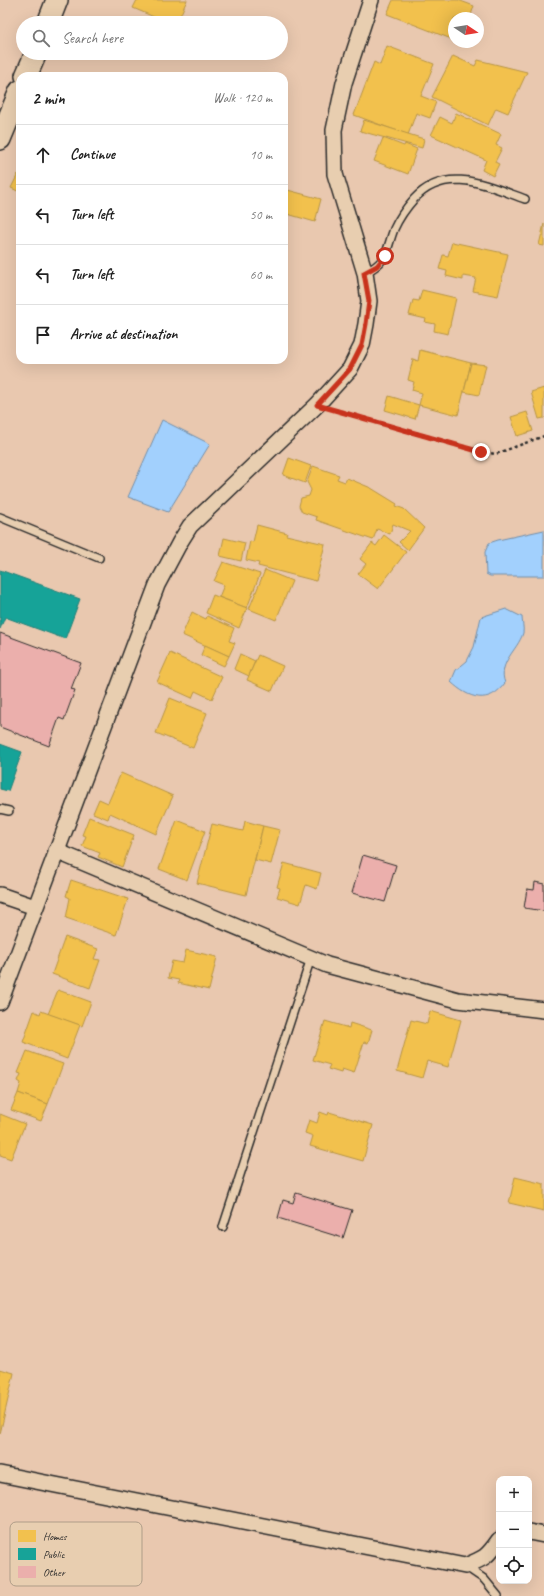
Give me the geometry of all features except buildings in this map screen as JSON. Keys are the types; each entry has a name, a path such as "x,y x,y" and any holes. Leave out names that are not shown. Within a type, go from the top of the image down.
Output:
{"street":[{"path":"51,16 57,0"},
{"path":"0,1002 157,584 180,542 190,526 317,405 350,369 362,345 369,301 364,273 335,174 334,130 344,83 371,0"},
{"path":"28,72 33,60"},
{"path":"0,139 16,101"},
{"path":"56,851 327,965 458,1000 544,1010"},
{"path":"0,895 35,907"},
{"path":"0,1474 465,1566 483,1559 496,1544"},
{"path":"532,1533 544,1536"}],"lane":[{"path":"364,273 377,266 385,256 394,228 405,209 422,190 451,179 484,184 525,199"},
{"path":"0,517 99,558"},
{"path":"0,808 9,812"},
{"path":"223,1227 311,958"},
{"path":"465,1566 484,1579 498,1596"}],"path":[{"path":"317,405 481,452 496,454 544,436"}],"water":[{"path":"162,420 210,444 168,512 128,497"},
{"path":"544,530 544,576 490,576 486,574 485,552 489,543"},
{"path":"506,609 522,617 523,633 506,663 503,676 505,683 492,695 486,697 472,696 451,682 456,670 467,661 474,647 481,617"}],"route":[{"path":"385,256 377,266 364,273 369,301 362,345 350,369 317,405 481,452"}]}
